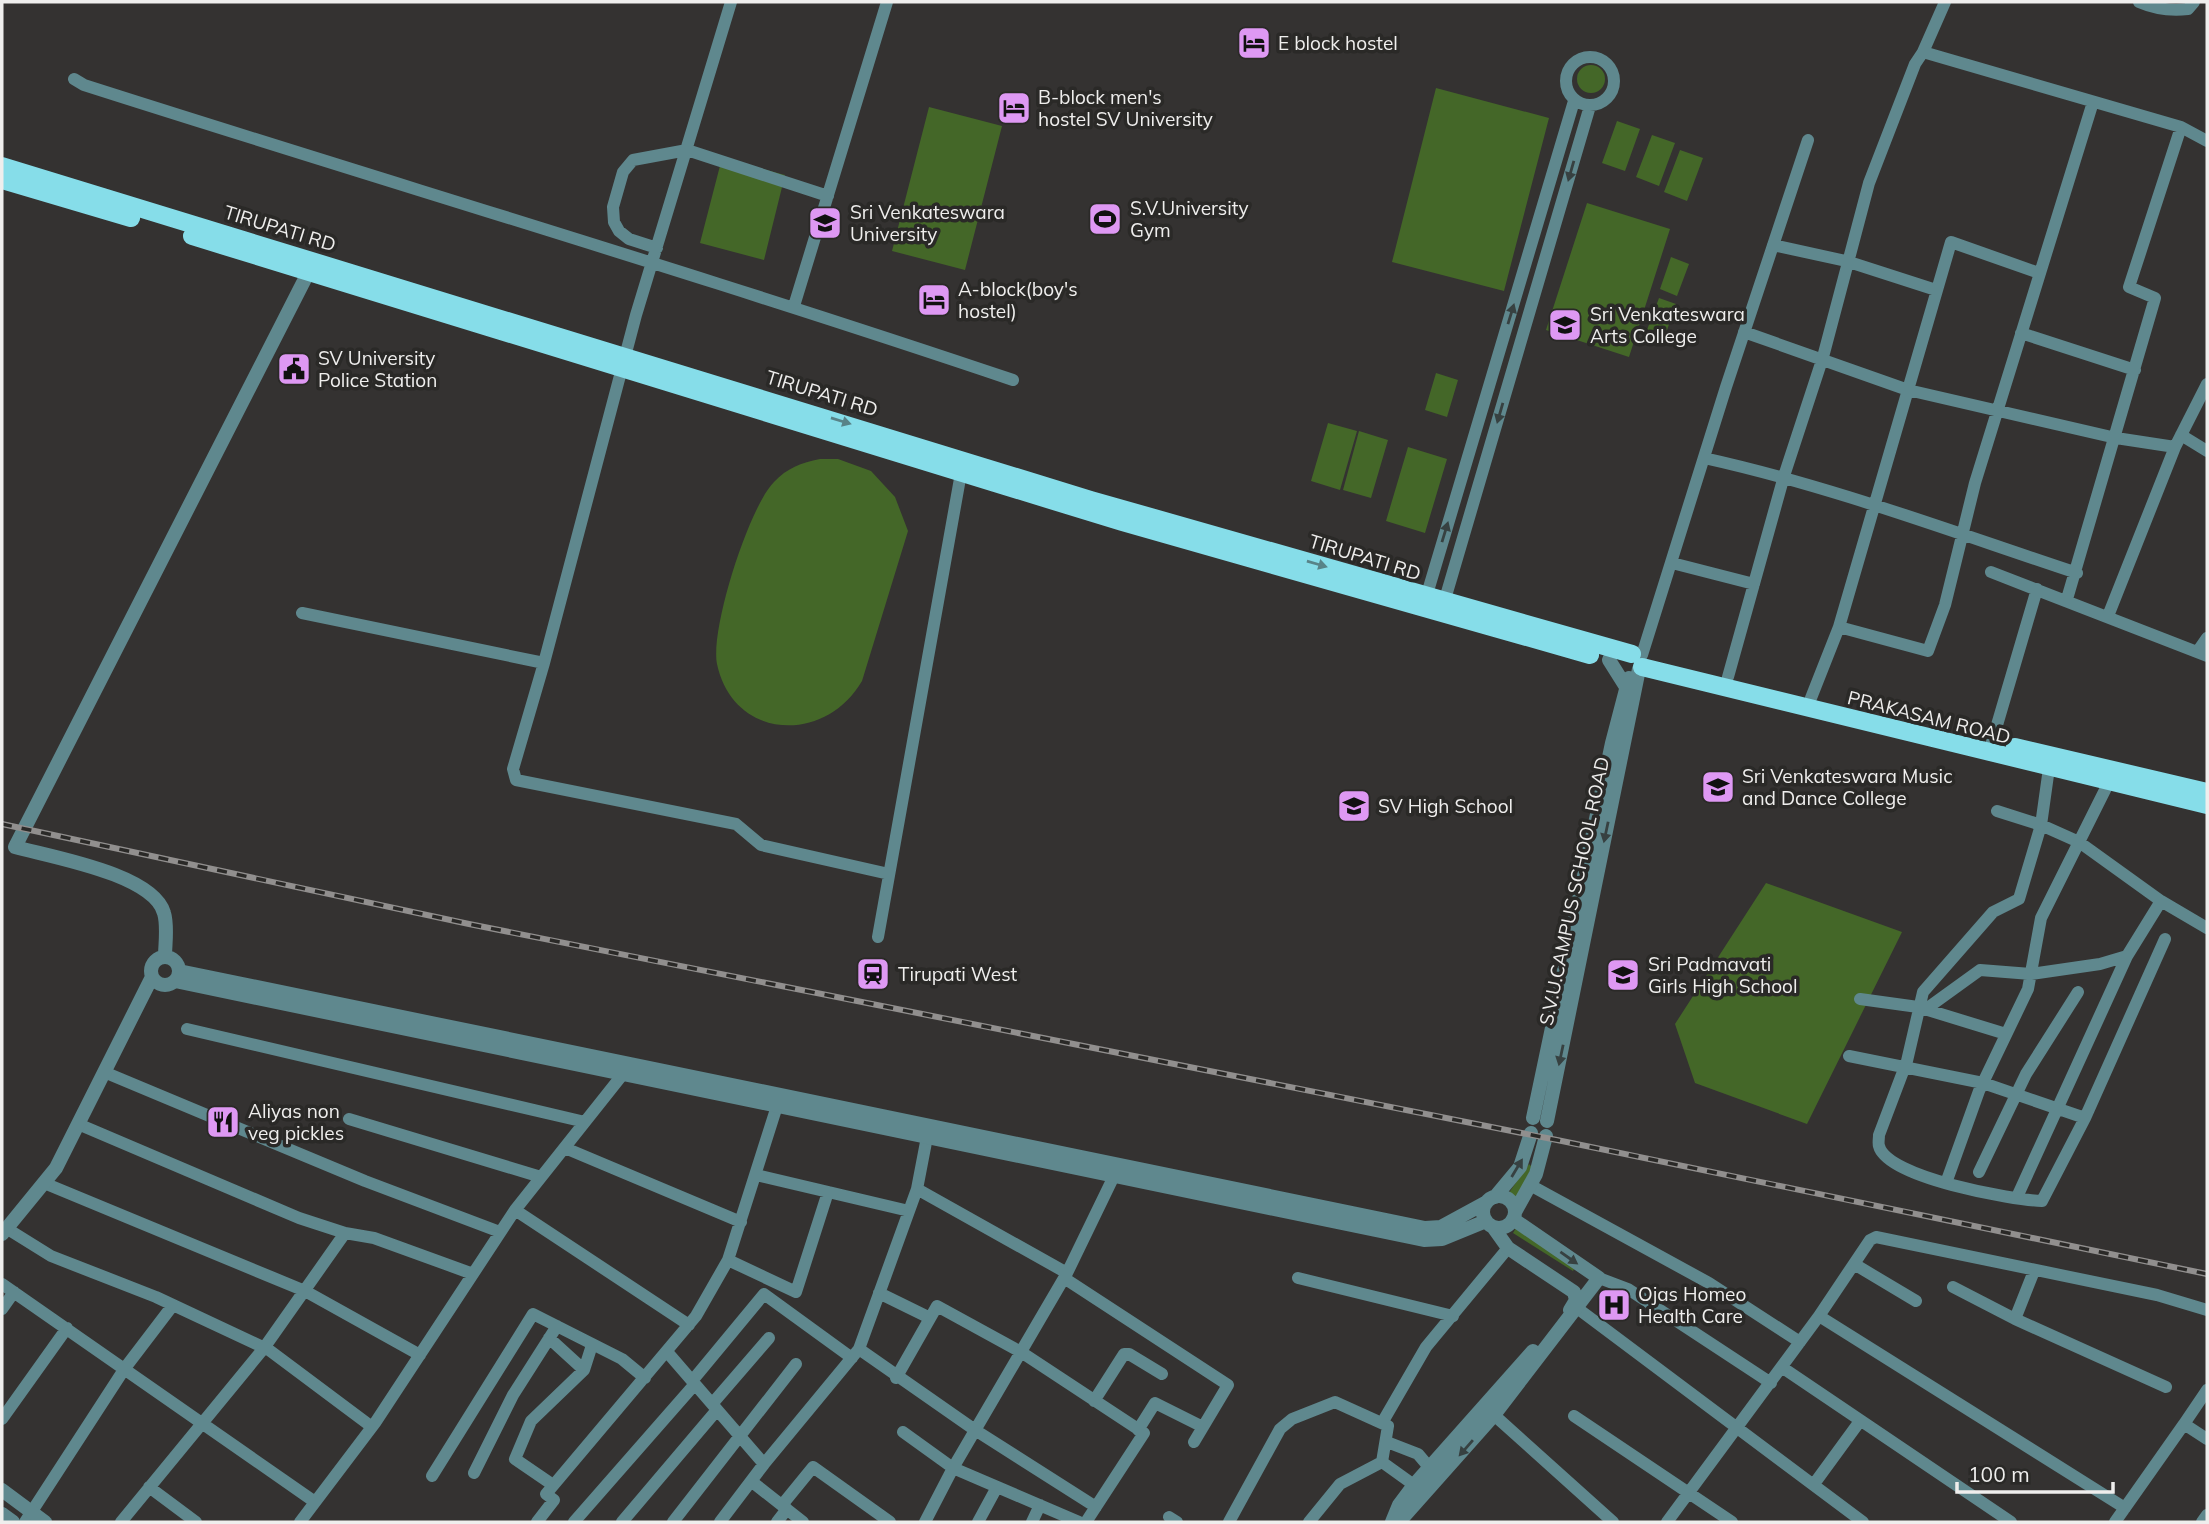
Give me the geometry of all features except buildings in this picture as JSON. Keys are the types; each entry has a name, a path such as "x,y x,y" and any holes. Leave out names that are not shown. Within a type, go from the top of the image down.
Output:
{"main road":[{"name":"TIRUPATI RD","path":"2,166 310,266 1095,507 1637,662"},
{"name":"TIRUPATI RD","path":"2,180 310,266"},
{"name":"TIRUPATI RD","path":"623,361 961,473 1095,507"},
{"name":"TIRUPATI RD","path":"1442,608 1609,660 1637,662"},
{"name":"PRAKASAM ROAD","path":"1637,662 1728,677 2207,792"},
{"name":"PRAKASAM ROAD","path":"1637,662 2049,768 2207,805"}],"street":[{"path":"731,2 623,361 544,663 513,769 516,780 736,824 761,845 889,874"},
{"path":"794,306 887,2"},
{"path":"1728,677 1784,476 1823,357 1846,261 1869,183 1915,64 1945,2"},
{"path":"2138,2 2152,8 2175,11 2188,9 2194,2"},
{"path":"1923,52 2181,127 2207,141"},
{"path":"1424,603 1574,102 1566,87 1568,70 1582,58 1596,58 1608,65 1614,82 1607,99 1590,106 1574,102"},
{"path":"74,79 84,86 390,183 794,306 1013,380"},
{"path":"1839,627 1928,651 1945,605 1961,535 2093,102"},
{"path":"1442,608 1590,106"},
{"path":"2067,599 2077,573 2155,298 2129,287 2181,127"},
{"path":"1637,662 1672,563 1744,332 1808,140"},
{"path":"657,248 629,239 619,232 614,222 613,207 622,172 633,160 687,150 828,196"},
{"path":"1811,698 1839,627 1951,242 2039,273"},
{"path":"1773,245 1846,261 1936,289"},
{"path":"165,957 164,913 152,894 134,881 15,847 310,266"},
{"path":"1744,332 1823,357 1908,390 2000,408 2116,438 2178,440 2207,452"},
{"path":"2021,333 2135,370"},
{"path":"2108,616 2178,440 2207,384"},
{"path":"1704,458 1784,476 2077,573"},
{"path":"878,937 961,473"},
{"path":"1672,563 1754,584"},
{"path":"1991,572 2203,653 2207,638"},
{"path":"1992,742 2037,589"},
{"path":"303,613 544,663"},
{"path":"1609,660 1626,687"},
{"name":"S.V.U.CAMPUS SCHOOL ROAD","path":"1514,1215 1530,1185 1539,1127 1626,687 1637,662"},
{"name":"S.V.U.CAMPUS SCHOOL ROAD","path":"1491,1200 1520,1167 1539,1127 1637,662"},
{"path":"2049,768 2041,825 2019,899 1993,912 1926,987 1904,1067 1879,1135 1879,1146 1894,1162 1945,1184 2040,1201 2045,1199 2085,1118 2165,939"},
{"path":"1945,1184 1983,1083 2028,989 2041,918 2109,782"},
{"path":"1997,811 2041,825 2079,842 2161,901 2207,928"},
{"path":"2017,1197 2127,956 2161,901"},
{"path":"1922,1008 1980,970 2031,974 2100,964 2127,956"},
{"path":"165,957 175,961 177,976"},
{"path":"165,957 152,966 152,976 56,1168 4,1231 51,1256 173,1305 264,1348 372,1427"},
{"path":"152,976 160,984 177,976 1424,1228 1441,1227 1491,1200 1508,1200 1514,1215 1599,1278 1628,1289 1771,1383"},
{"path":"177,976 777,1107 1424,1240 1442,1239 1490,1224 1507,1226 1514,1215"},
{"path":"1979,1172 2016,1094 2078,992"},
{"path":"1860,999 1922,1008 2006,1034"},
{"path":"187,1029 585,1122"},
{"path":"1849,1056 1983,1083 2085,1118"},
{"path":"104,1072 365,1181 500,1232"},
{"path":"300,1522 372,1427 515,1210 623,1074"},
{"path":"537,1522 554,1500 546,1494 668,1353 689,1325 728,1260 777,1107"},
{"path":"349,1119 541,1177"},
{"path":"78,1124 299,1218 345,1233 374,1238 473,1274"},
{"path":"720,1522 855,1354 917,1189 927,1137"},
{"path":"565,1149 741,1223"},
{"path":"756,1175 909,1211"},
{"path":"925,1522 953,1468 1065,1276 1114,1176"},
{"path":"44,1183 304,1291 420,1355"},
{"path":"1530,1185 1709,1283 1800,1342"},
{"path":"917,1189 1065,1276 1228,1385 1194,1442"},
{"path":"728,1260 796,1292 828,1192"},
{"path":"1392,1522 1399,1505 1414,1485 1576,1300 1568,1285 1508,1248 1483,1212 1491,1200"},
{"path":"515,1210 689,1325"},
{"path":"121,1522 264,1348 345,1233"},
{"path":"1667,1522 1783,1368 1870,1240 1876,1237 2157,1295 2207,1310"},
{"path":"1382,1423 1426,1347 1508,1248"},
{"path":"1854,1264 1916,1301"},
{"path":"2015,1319 2034,1271"},
{"path":"1298,1278 1453,1315"},
{"path":"1399,1522 1494,1415 1599,1278"},
{"path":"2,1284 315,1502"},
{"path":"1953,1287 2015,1319 2166,1387"},
{"path":"2,1309 14,1292"},
{"path":"879,1293 930,1318"},
{"path":"575,1522 764,1294 1096,1507"},
{"path":"28,1517 125,1368 173,1305"},
{"path":"896,1378 937,1306 1021,1352 1144,1433 1086,1522"},
{"path":"1577,1308 1863,1522"},
{"path":"432,1476 533,1314 622,1359 645,1378"},
{"path":"1819,1315 2125,1508"},
{"path":"474,1473 513,1395 556,1326"},
{"path":"2,1419 67,1328"},
{"path":"549,1338 584,1370"},
{"path":"622,1522 769,1338"},
{"path":"553,1485 515,1459 534,1417 584,1370 592,1345"},
{"path":"668,1353 764,1464"},
{"path":"1094,1401 1124,1354 1162,1374"},
{"path":"673,1522 796,1364"},
{"path":"1783,1368 2011,1522"},
{"path":"2115,1522 2207,1390"},
{"path":"1229,1522 1280,1429 1288,1421 1335,1402 1389,1428 1382,1462 1340,1484 1309,1522"},
{"path":"1138,1430 1155,1403 1203,1427"},
{"path":"1494,1415 1613,1522"},
{"path":"1574,1416 1732,1522"},
{"path":"1814,1484 1860,1420"},
{"path":"2184,1424 2207,1439"},
{"path":"902,1432 953,1468 1079,1522"},
{"path":"1387,1442 1418,1454 1429,1467"},
{"path":"1382,1462 1414,1485"},
{"path":"777,1522 813,1467 890,1522"},
{"path":"751,1481 803,1522"},
{"path":"978,1522 997,1487"},
{"path":"149,1488 196,1522"},
{"path":"2,1490 28,1517 45,1522"},
{"path":"1032,1522 1040,1506"},
{"path":"2,1514 13,1522"},
{"path":"2202,1522 2207,1515"}],"green space":[{"path":"1591,65 1601,69 1605,79 1601,89 1591,93 1581,89 1577,79 1581,69"},
{"path":"1436,88 1549,118 1504,291 1392,262"},
{"path":"929,107 1002,126 965,270 892,251"},
{"path":"1617,121 1640,129 1625,171 1602,163"},
{"path":"1652,135 1675,143 1659,186 1636,177"},
{"path":"1680,150 1703,158 1687,201 1664,192"},
{"path":"722,158 785,175 764,260 700,243"},
{"path":"1587,203 1670,229 1629,357 1546,330"},
{"path":"1671,257 1689,264 1677,296 1660,289"},
{"path":"1659,298 1676,304 1665,336 1647,330"},
{"path":"1436,373 1458,380 1447,417 1425,410"},
{"path":"1328,423 1357,431 1340,490 1311,481"},
{"path":"1359,431 1388,440 1371,498 1343,490"},
{"path":"1408,447 1447,459 1425,533 1386,521"},
{"path":"820,459 838,459 871,471 895,497 908,531 862,681 846,702 826,716 804,724 782,725 760,720 741,708 726,689 717,664 719,624 743,541 764,496 784,473 801,464"},
{"path":"1766,883 1902,932 1807,1124 1695,1083 1675,1024"},
{"path":"1529,1164 1532,1167 1516,1199 1508,1194"},
{"path":"1516,1228 1576,1265 1573,1271 1513,1233"}],"railway":[{"path":"2,824 469,924 1557,1140 2207,1274"}],"place":[{"name":"E block hostel","path":"1254,43"},
{"name":"B-block men's hostel SV University","path":"1014,108"},
{"name":"S.V.University Gym","path":"1105,219"},
{"name":"Sri Venkateswara University","path":"825,223"},
{"name":"A-block(boy's hostel)","path":"934,300"},
{"name":"Sri Venkateswara Arts College","path":"1565,325"},
{"name":"SV University Police Station","path":"294,369"},
{"name":"Sri Venkateswara Music and Dance College","path":"1718,787"},
{"name":"SV High School","path":"1354,806"},
{"name":"Tirupati West","path":"873,974"},
{"name":"Sri Padmavati Girls High School","path":"1623,975"},
{"name":"Aliyas non veg pickles","path":"223,1122"},
{"name":"Ojas Homeo Health Care","path":"1614,1305"}]}
